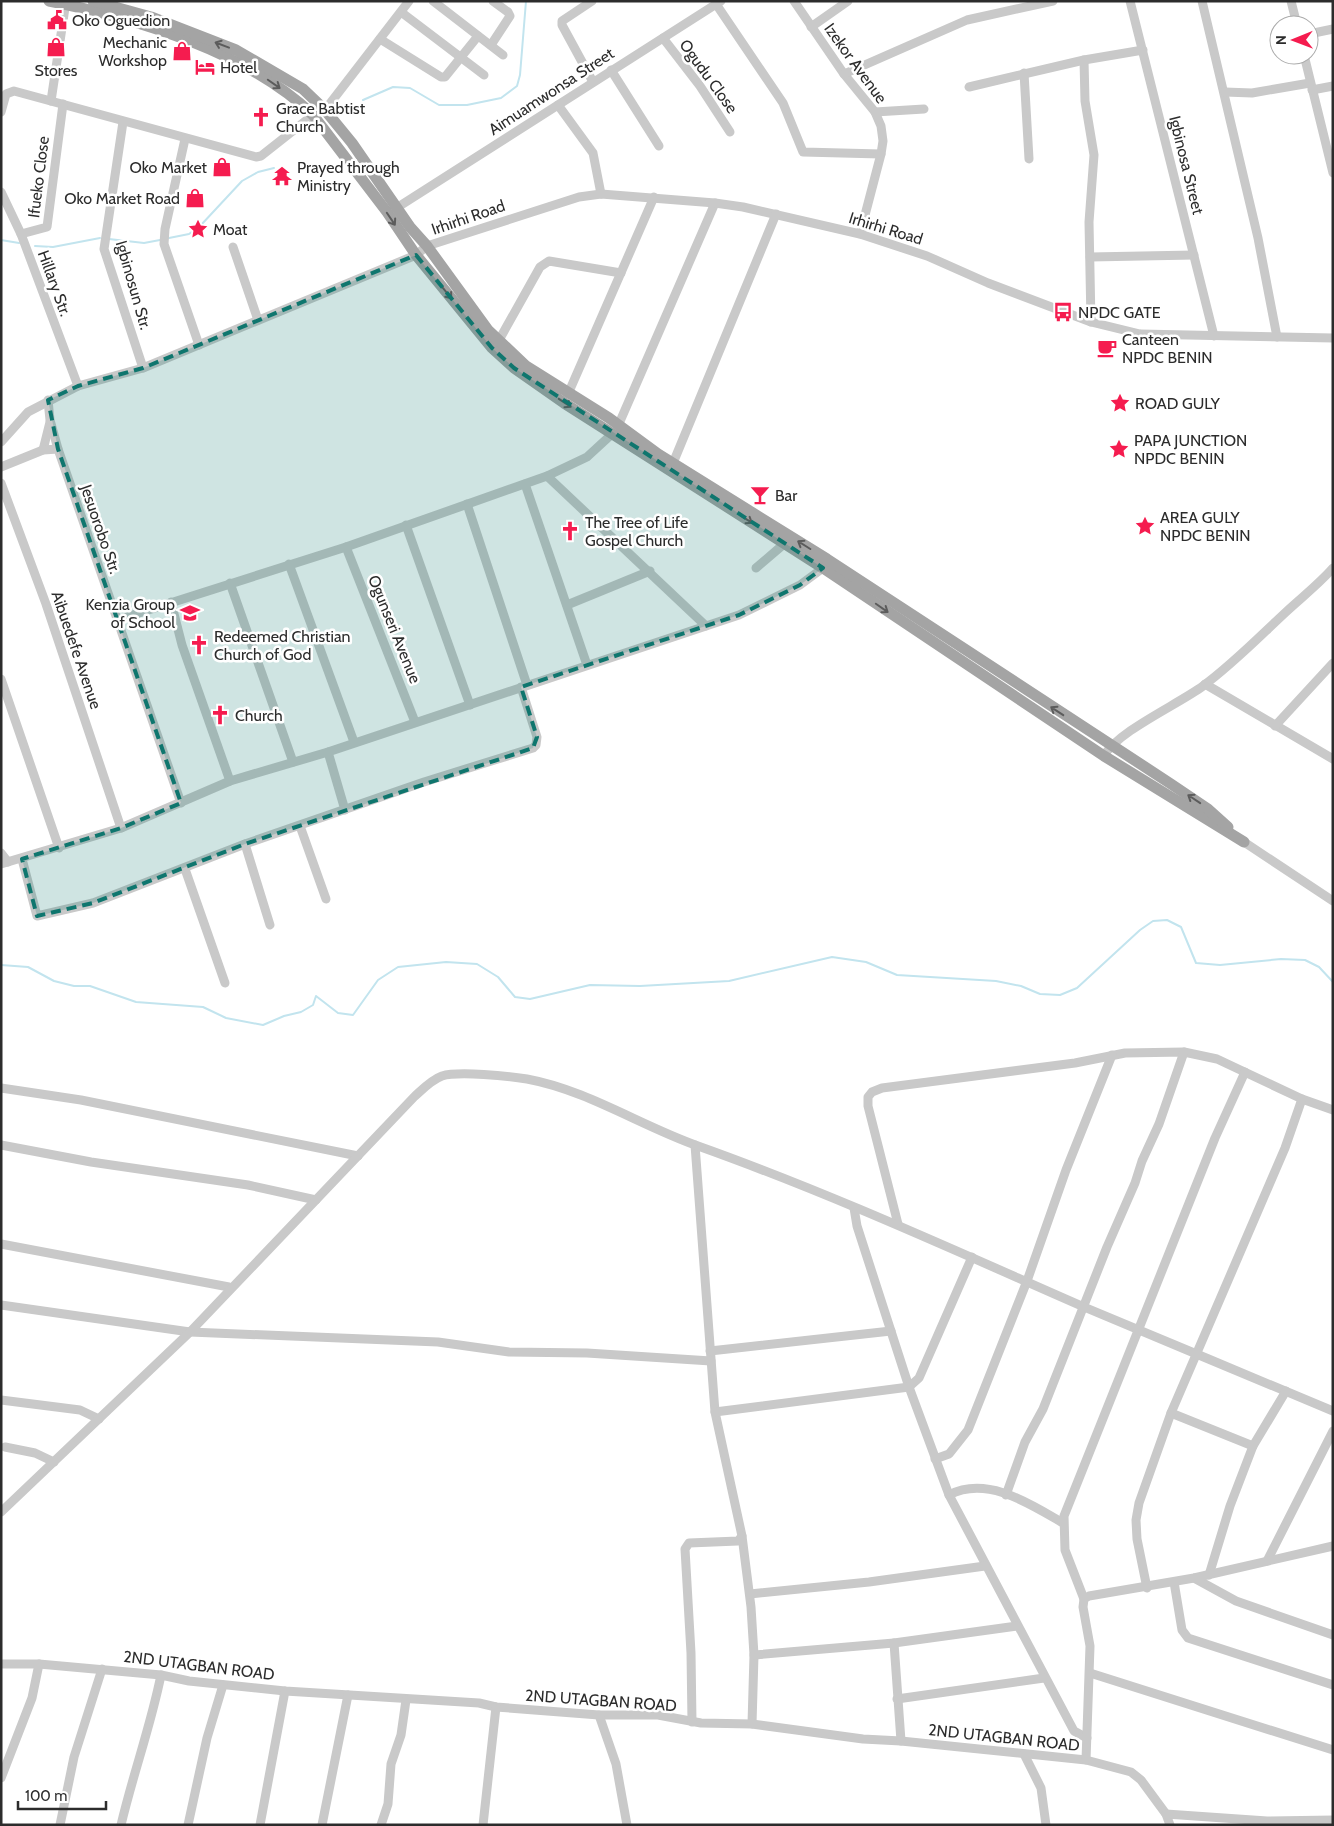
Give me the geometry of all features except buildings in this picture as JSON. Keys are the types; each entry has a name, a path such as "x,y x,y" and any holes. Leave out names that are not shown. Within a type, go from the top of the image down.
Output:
{"main road":[{"path":"49,1 66,3 147,25 232,60 266,78 299,101 313,115 387,212 416,255 492,348 514,368 827,559 1107,751"},
{"path":"93,1 151,17 236,50 303,89 325,110 352,143 410,227 427,246 498,342 526,366 568,394 615,430"},
{"path":"672,466 784,544 1107,751 1244,842"}],"street":[{"path":"325,110 409,1"},
{"path":"433,1 504,54"},
{"path":"491,46 510,16 508,12 493,1"},
{"path":"592,1 562,21 593,82"},
{"name":"Izekor Avenue","path":"794,1 844,74 875,112 882,126 883,141 881,154 860,234"},
{"path":"811,27 848,1"},
{"path":"844,74 967,20 1053,1"},
{"name":"Igbinosa Street","path":"1130,1 1214,336"},
{"path":"1202,1 1258,238 1277,337"},
{"path":"1291,1 1294,15"},
{"path":"51,101 66,3"},
{"path":"719,3 782,103 803,152 881,154"},
{"name":"Aimuamwonsa Street","path":"398,207 719,3"},
{"path":"400,12 484,75"},
{"path":"1319,32 1333,29"},
{"path":"380,39 441,77 445,77 478,36"},
{"name":"Ogudu Close","path":"662,38 700,86 730,132"},
{"path":"969,87 1084,60 1143,50"},
{"path":"1084,60 1085,101 1094,155 1089,222 1091,322"},
{"path":"1306,65 1333,173"},
{"path":"611,70 659,146"},
{"path":"1024,73 1029,159"},
{"path":"1225,92 1252,93 1311,86 1333,86"},
{"path":"1,112 6,94 14,91 256,157 262,156 313,115"},
{"name":"Ifueko Close","path":"21,234 47,227 63,104"},
{"path":"558,105 593,153 601,194"},
{"path":"875,112 924,109"},
{"name":"Igbinosun Str.","path":"123,122 104,249 143,368"},
{"path":"185,139 165,229 164,244 198,345"},
{"name":"Irhirhi Road","path":"427,246 561,202 601,194 715,203 776,214 860,234 927,256 988,283 1091,322 1140,334 1333,338"},
{"name":"Hillary Str.","path":"3,197 21,234 78,386"},
{"path":"568,394 654,197"},
{"path":"117,620 346,547 547,476 587,458 615,430 715,203"},
{"path":"672,466 776,214"},
{"path":"1,442 28,412 78,386 143,368 416,255 427,246"},
{"path":"233,247 258,320"},
{"path":"1090,257 1194,255"},
{"path":"498,342 540,267 545,264 555,262 621,273"},
{"path":"42,450 50,420 48,400"},
{"name":"Jesuorobo Str.","path":"50,420 58,449 181,803"},
{"path":"1,467 42,450 58,449"},
{"path":"547,476 650,571 706,626"},
{"name":"Aibuedefe Avenue","path":"1,484 46,604 121,828"},
{"path":"525,484 587,665"},
{"path":"22,859 36,916 40,917 93,903 185,869 245,844 533,748 536,745 537,737 524,686 467,504"},
{"path":"406,526 470,705"},
{"path":"756,568 784,544"},
{"name":"Ogunseri Avenue","path":"346,547 415,722"},
{"path":"289,564 354,742"},
{"path":"1,852 5,863 60,848 121,828 230,782 328,752 739,615 800,585 823,568"},
{"path":"1107,751 1205,684 1239,656 1333,568"},
{"path":"567,605 650,571"},
{"path":"230,583 292,762"},
{"path":"171,602 182,644 230,782"},
{"path":"1275,726 1333,663"},
{"path":"1,679 60,848"},
{"path":"1205,684 1275,726 1331,755"},
{"path":"328,752 345,810"},
{"path":"300,826 326,899"},
{"path":"1244,842 1333,901"},
{"path":"245,844 270,925"},
{"path":"185,869 225,983"},
{"path":"898,1224 870,1117 868,1097 872,1092 920,1082 1075,1063 1126,1052 1184,1052 1217,1059 1302,1099 1333,1110"},
{"path":"1006,1495 1025,1442 1043,1409 1083,1306 1136,1182 1142,1161 1159,1124 1184,1052"},
{"path":"935,1459 949,1454 968,1430 1027,1281 1066,1170 1112,1055"},
{"path":"1086,1760 1090,1646 1083,1607 1084,1599 1066,1556 1063,1523 1084,1464 1215,1138 1245,1072"},
{"path":"1,1512 190,1332 430,1082 455,1074 526,1079 563,1089 695,1145 738,1160 898,1224 1196,1355 1333,1411"},
{"path":"1,1088 81,1100 358,1156"},
{"path":"1146,1588 1136,1520 1139,1503 1171,1413 1285,1148 1302,1099"},
{"path":"1,1145 91,1162 248,1185 316,1200"},
{"path":"695,1145 715,1412 742,1536 750,1594 754,1655 752,1724"},
{"path":"854,1208 857,1226 909,1388 949,1495 1074,1732 1087,1738"},
{"path":"1,1244 229,1287"},
{"path":"715,1412 909,1388 919,1378 972,1257"},
{"path":"1,1305 190,1332 438,1342 509,1352 587,1353 711,1361"},
{"path":"710,1351 891,1331"},
{"path":"1209,1575 1230,1506 1253,1446 1286,1391"},
{"path":"1,1400 80,1410 99,1419"},
{"path":"1171,1413 1253,1446"},
{"path":"1267,1561 1333,1431"},
{"path":"5,1447 35,1453 54,1462"},
{"path":"949,1495 972,1487 1006,1495 1031,1505 1063,1523"},
{"path":"692,1722 691,1654 685,1549 689,1543 738,1541 742,1536"},
{"path":"1084,1599 1088,1596 1146,1588 1209,1575 1333,1546"},
{"path":"750,1594 869,1582 985,1566"},
{"path":"1194,1578 1236,1600 1333,1635"},
{"path":"1174,1582 1182,1630 1188,1638 1333,1685"},
{"path":"754,1655 894,1643 1017,1626"},
{"path":"894,1643 900,1741"},
{"name":"2ND UTAGBAN ROAD","path":"1,1664 39,1664 102,1669 285,1691 406,1700 479,1703 496,1707 599,1715 658,1715 692,1722 752,1724 863,1739 1086,1760 1131,1772 1141,1780 1166,1814 1170,1825"},
{"path":"1,1778 32,1698 39,1664"},
{"path":"60,1825 74,1757 102,1669"},
{"path":"1090,1673 1333,1750"},
{"path":"121,1825 136,1765 157,1697 161,1675"},
{"path":"897,1699 1044,1678"},
{"path":"188,1825 207,1738 223,1685"},
{"path":"260,1825 285,1691"},
{"path":"322,1825 348,1695"},
{"path":"381,1825 388,1804 391,1764 401,1735 406,1700"},
{"path":"484,1825 496,1707"},
{"path":"599,1715 616,1764 627,1825"},
{"path":"1024,1754 1041,1788 1046,1825"},
{"path":"1166,1814 1267,1822 1333,1820"}],"highlighted area":[{"path":"416,255 492,348 514,368 823,568 800,585 739,615 521,687 537,737 533,748 245,844 93,903 37,916 22,859 121,828 181,803 58,449 48,400 78,386 143,368"}],"waterway":[{"path":"363,100 393,87 410,88 439,105 467,105 501,98 517,86 520,75 526,1"},
{"path":"169,238 189,234 201,225 242,181 258,172 274,168"},
{"path":"35,246 53,247 100,238"},
{"path":"109,239 144,243 160,240"},
{"path":"1,240 19,243"},
{"path":"1,965 28,967 54,981 74,986 90,986 136,1002 203,1007 226,1018 263,1025 284,1016 301,1012 313,1005 316,996 338,1013 353,1015 378,980 398,967 446,962 477,964 498,977 515,997 530,999 590,985 640,986 729,981 832,957 866,962 897,975 996,981 1021,986 1040,994 1060,995 1077,988 1140,930 1153,921 1167,920 1181,927 1196,963 1220,965 1281,959 1305,960 1319,967 1333,982"}],"place":[{"name":"Oko Oguedion","path":"57,20"},
{"name":"Stores","path":"56,47"},
{"name":"Mechanic Workshop","path":"182,51"},
{"name":"Hotel","path":"205,67"},
{"name":"Grace Babtist Church","path":"261,117"},
{"name":"Oko Market","path":"222,167"},
{"name":"Prayed through Ministry","path":"282,176"},
{"name":"Oko Market Road","path":"195,198"},
{"name":"Moat","path":"198,229"},
{"name":"NPDC GATE","path":"1063,312"},
{"name":"Canteen NPDC BENIN","path":"1107,348"},
{"name":"ROAD GULY","path":"1120,403"},
{"name":"PAPA JUNCTION NPDC BENIN","path":"1119,449"},
{"name":"Bar","path":"760,495"},
{"name":"AREA GULY NPDC BENIN","path":"1145,526"},
{"name":"The Tree of Life Gospel Church","path":"570,531"},
{"name":"Kenzia Group of School","path":"190,613"},
{"name":"Redeemed Christian Church of God","path":"199,645"},
{"name":"Church","path":"220,715"}]}
